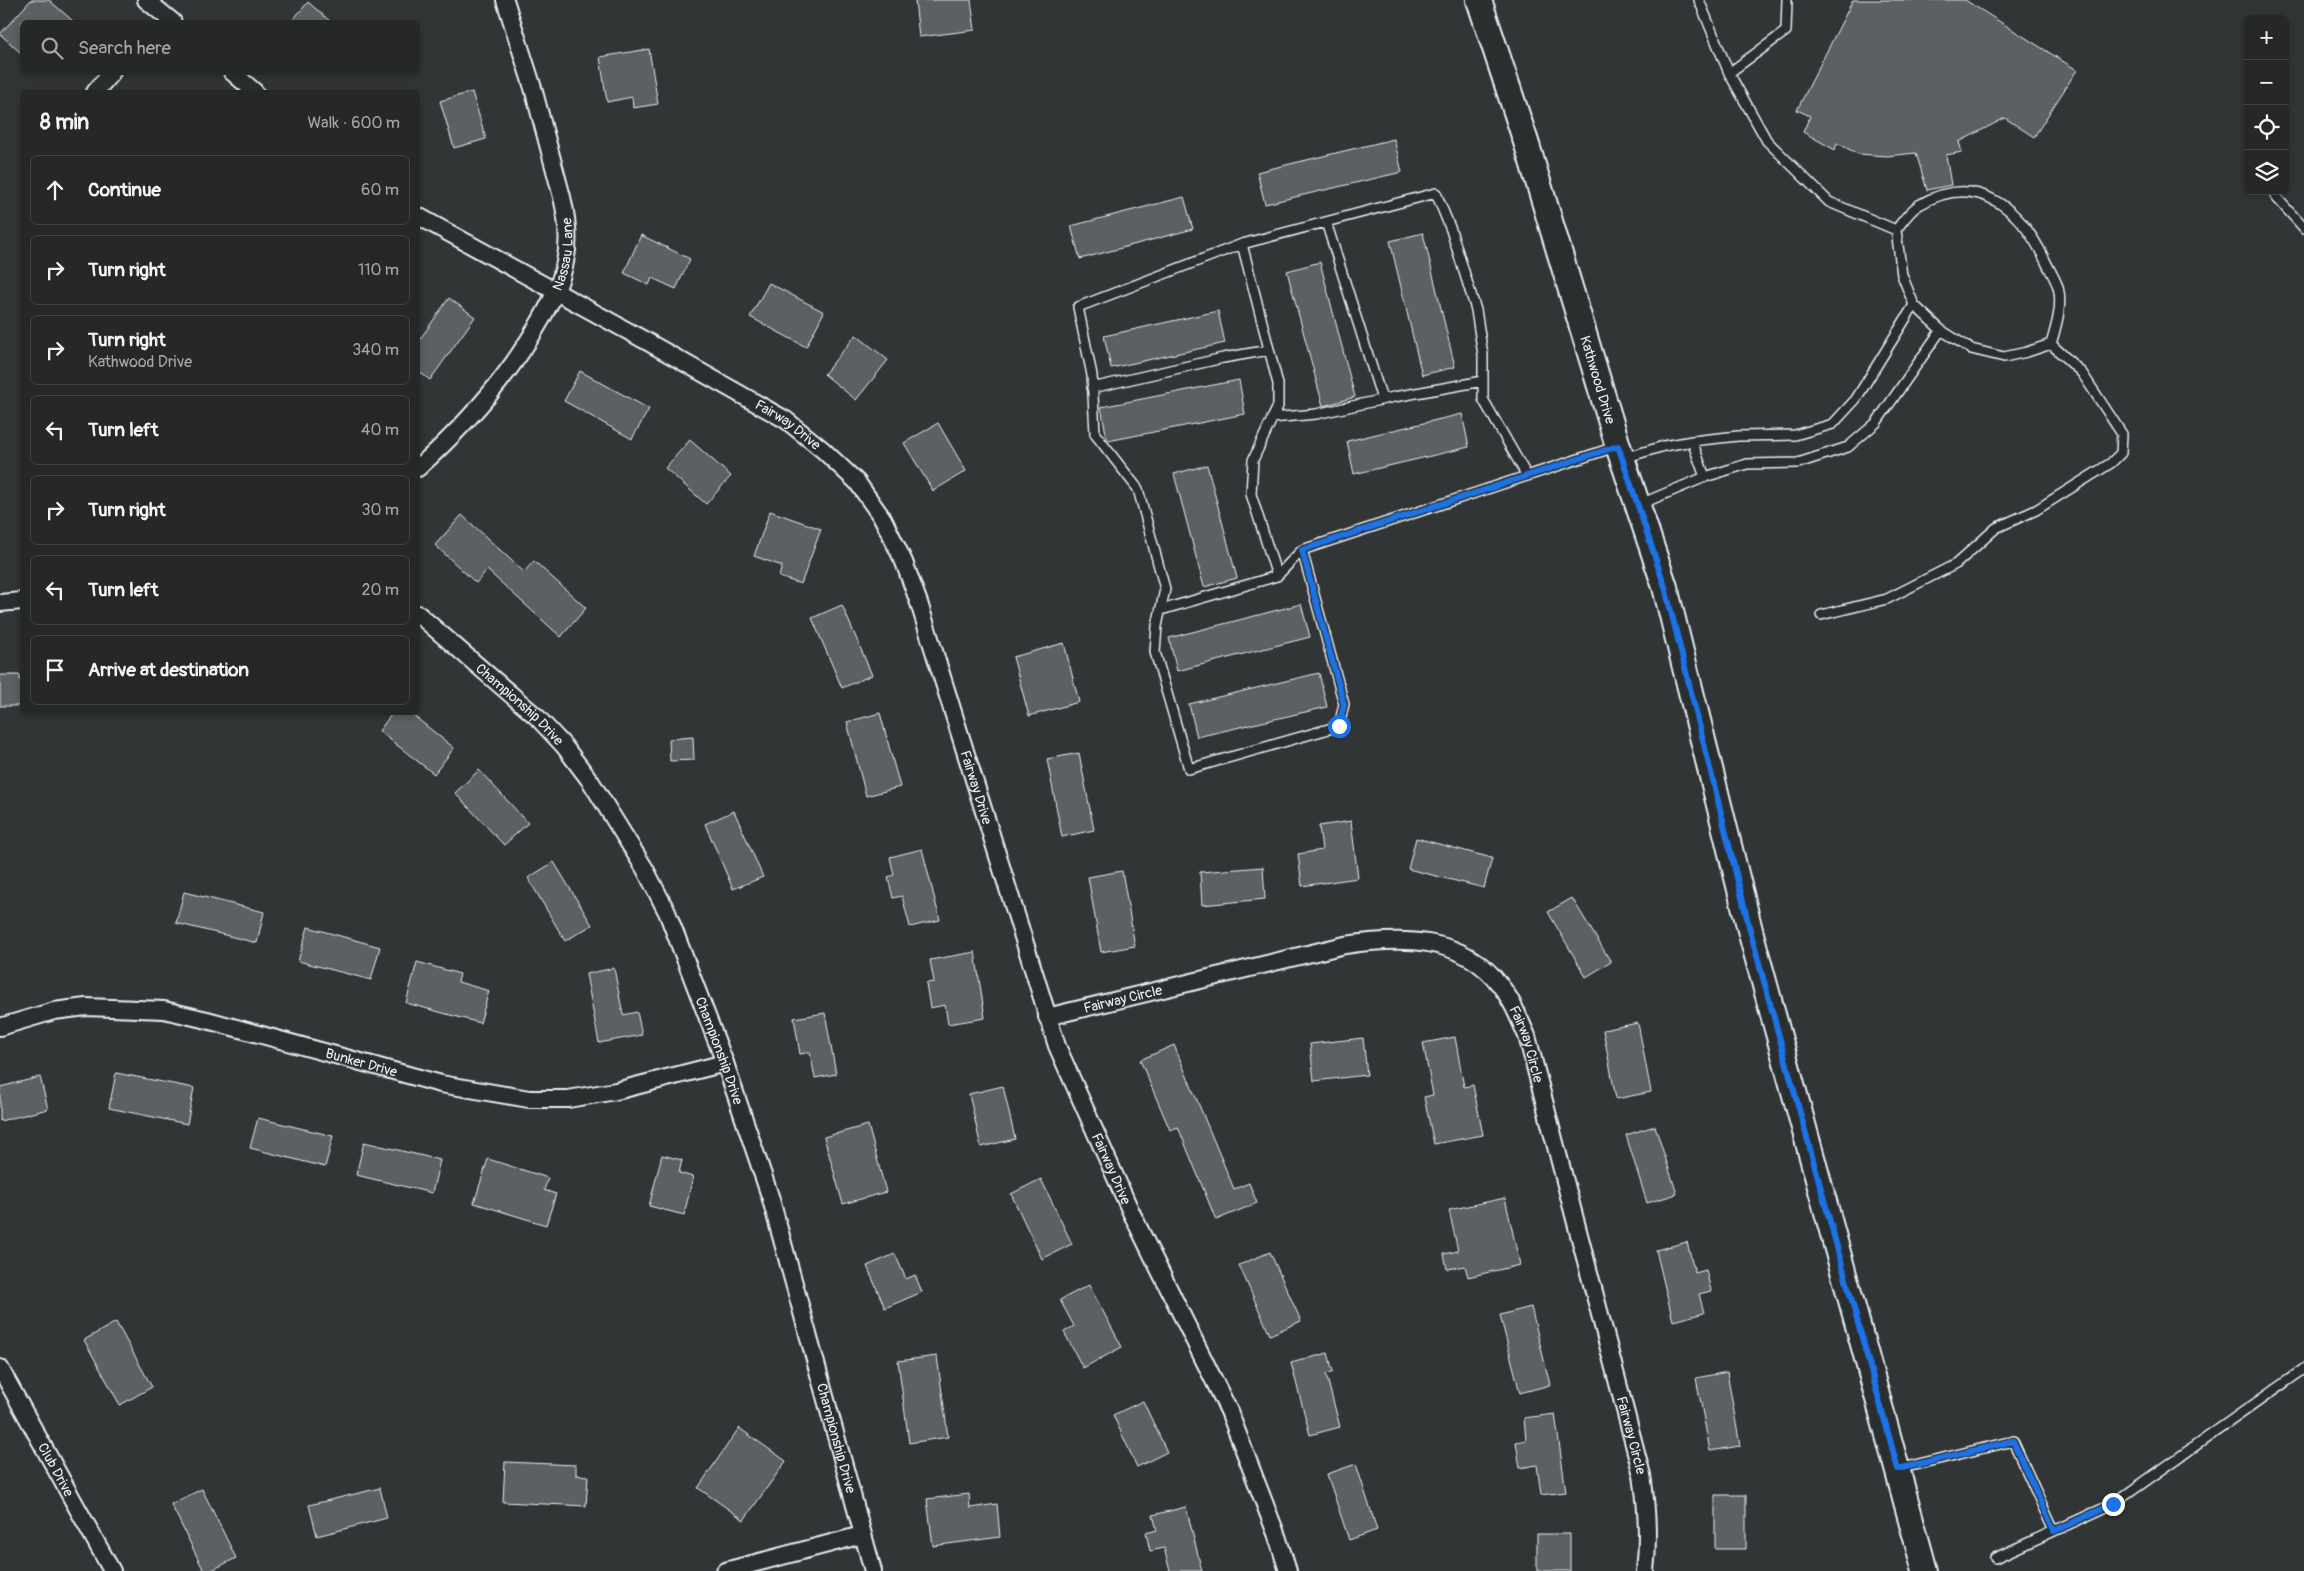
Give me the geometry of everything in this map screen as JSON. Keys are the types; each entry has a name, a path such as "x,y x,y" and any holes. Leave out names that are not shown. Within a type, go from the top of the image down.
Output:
{"street":[{"path":"146,0 163,20"},
{"name":"Nassau Lane","path":"420,466 480,408 508,373 556,293 566,260 566,215 533,88 505,0"},
{"name":"Kathwood Drive","path":"1479,0 1527,145 1620,452 1665,587 1751,934 1925,1571"},
{"path":"96,90 109,75"},
{"path":"236,75 254,90"},
{"name":"Fairway Drive","path":"420,217 786,420 823,450 857,482 883,520 904,562 919,603 1047,1016 1072,1081 1131,1212 1229,1411 1265,1502 1288,1571"},
{"path":"0,603 20,602"},
{"name":"Championship Drive","path":"420,616 537,717 564,746 591,782 645,869 667,912 724,1062 770,1196 873,1571"},
{"name":"Fairway Circle","path":"1047,1016 1345,945 1375,941 1400,939 1427,942 1451,948 1475,960 1499,983 1514,1006 1527,1036 1642,1475 1647,1508 1648,1539 1645,1571"},
{"name":"Bunker Drive","path":"0,1026 54,1011 86,1007 164,1010 441,1084 529,1099 568,1099 616,1092 724,1062"},
{"name":"Club Drive","path":"0,1368 112,1571"},
{"path":"725,1571 862,1535"}],"lane":[{"path":"1699,0 1728,73 1767,141 1828,202 1896,230"},
{"path":"1728,73 1786,31 1787,0"},
{"path":"1970,192 1991,196 2018,217 2037,244 2058,288 2058,319 2051,344 2004,357 1971,349 1940,330 1914,305 1902,275 1896,230 1917,206 1940,195 1970,192"},
{"path":"1302,550 1344,704 1339,726 1189,769 1155,652 1165,589 1138,490 1095,434 1092,375 1078,307 1242,244 1436,193 1451,230 1476,310 1483,355 1483,399 1527,476"},
{"path":"2276,197 2304,228"},
{"path":"1326,222 1382,400"},
{"path":"1242,244 1278,384 1278,406 1254,460 1251,494 1277,576"},
{"path":"1161,610 1277,576 1302,550 1527,476 1620,452 1738,436 1795,435 1833,424 1856,399 1914,305"},
{"path":"1638,505 1705,478 1747,464 1798,463 1848,447 1876,423 1940,330"},
{"path":"1821,615 1887,599 1956,564 1996,528 2036,510 2111,463 2121,453 2122,434 2117,426 2082,373 2051,344"},
{"path":"1092,388 1223,358 1269,350"},
{"path":"1272,418 1316,414 1483,381"},
{"path":"1692,441 1705,478"},
{"path":"1995,1558 2113,1504 2304,1369"},
{"path":"1898,1469 2013,1441 2054,1531"}],"building":[{"path":"31,0 49,0 72,20 20,20 20,52 0,34"},
{"path":"915,0 971,0 975,30 919,37"},
{"path":"1853,0 1965,0 2077,70 2034,137 2005,118 1959,142 1962,152 1946,155 1951,185 1927,190 1916,153 1887,156 1858,154 1837,143 1835,150 1803,132 1810,116 1797,110"},
{"path":"308,2 329,20 293,20"},
{"path":"649,49 658,104 633,108 632,97 607,102 600,57"},
{"path":"472,92 486,139 454,148 440,101"},
{"path":"1394,139 1402,172 1265,204 1257,172"},
{"path":"1184,197 1193,229 1080,259 1071,226"},
{"path":"1423,233 1455,367 1422,375 1390,241"},
{"path":"641,235 690,259 676,289 652,278 649,285 624,273"},
{"path":"1320,262 1355,397 1323,406 1287,271"},
{"path":"769,283 824,312 806,347 750,317"},
{"path":"449,298 475,317 430,380 420,372 420,339"},
{"path":"1218,311 1225,343 1111,368 1104,336"},
{"path":"856,335 888,360 856,400 824,374"},
{"path":"580,371 649,409 632,439 564,401"},
{"path":"1239,380 1245,414 1108,441 1107,439 1101,407"},
{"path":"1462,414 1469,447 1354,474 1347,441"},
{"path":"938,423 966,471 933,491 904,443"},
{"path":"690,440 731,476 706,504 665,468"},
{"path":"1207,465 1237,578 1204,587 1174,474"},
{"path":"770,511 821,529 801,584 779,577 782,566 754,556"},
{"path":"462,515 524,572 534,561 586,608 561,637 487,570 476,583 435,545"},
{"path":"1301,604 1310,637 1177,671 1169,638"},
{"path":"842,605 872,675 842,688 812,618"},
{"path":"1064,643 1079,702 1029,716 1013,657"},
{"path":"1319,673 1327,707 1197,737 1189,704"},
{"path":"0,675 20,675 20,706 0,706"},
{"path":"880,713 900,787 866,796 847,722"},
{"path":"391,715 413,715 454,748 434,774 379,731"},
{"path":"693,737 694,760 670,761 669,739"},
{"path":"1079,753 1094,830 1062,837 1047,759"},
{"path":"479,770 528,823 504,845 455,793"},
{"path":"734,811 763,877 733,889 705,824"},
{"path":"1351,821 1358,878 1302,886 1298,854 1322,850 1319,826"},
{"path":"1416,838 1492,858 1484,888 1408,869"},
{"path":"922,849 940,920 910,927 902,896 893,898 888,877 894,875 890,857"},
{"path":"554,862 592,925 565,941 528,878"},
{"path":"1263,867 1265,899 1202,905 1200,872"},
{"path":"1122,871 1135,946 1101,952 1088,877"},
{"path":"184,892 264,912 257,943 176,923"},
{"path":"1572,898 1611,962 1586,977 1548,912"},
{"path":"308,927 380,947 371,980 298,961"},
{"path":"975,952 985,1018 948,1024 945,1005 930,1008 926,983 934,982 930,960"},
{"path":"417,962 460,974 458,982 489,991 480,1023 406,1003"},
{"path":"614,968 623,1015 637,1012 642,1035 599,1043 586,974"},
{"path":"825,1013 836,1074 815,1078 810,1052 800,1054 794,1018"},
{"path":"1638,1023 1651,1092 1616,1099 1603,1030"},
{"path":"1455,1037 1464,1087 1473,1085 1483,1135 1434,1144 1424,1097 1433,1095 1423,1043"},
{"path":"1363,1038 1367,1075 1314,1081 1310,1044"},
{"path":"1174,1045 1234,1189 1249,1183 1257,1203 1216,1220 1178,1127 1170,1130 1140,1060"},
{"path":"116,1073 194,1088 187,1124 109,1108"},
{"path":"40,1077 48,1109 0,1121 0,1087"},
{"path":"1003,1086 1015,1139 981,1147 969,1094"},
{"path":"258,1118 333,1136 325,1167 250,1148"},
{"path":"868,1125 886,1192 843,1204 824,1137"},
{"path":"1655,1126 1677,1194 1647,1203 1626,1135"},
{"path":"364,1142 440,1160 432,1193 356,1175"},
{"path":"662,1155 682,1160 679,1173 693,1177 684,1215 649,1206"},
{"path":"488,1159 548,1178 544,1190 556,1194 546,1225 474,1203"},
{"path":"1041,1179 1072,1244 1042,1259 1011,1194"},
{"path":"1505,1198 1520,1265 1468,1277 1465,1266 1447,1269 1444,1254 1458,1251 1449,1210"},
{"path":"1687,1242 1695,1273 1706,1270 1711,1291 1699,1294 1704,1313 1673,1321 1656,1250"},
{"path":"1270,1252 1301,1321 1270,1335 1239,1265"},
{"path":"895,1254 906,1279 915,1275 922,1292 885,1308 867,1266"},
{"path":"1089,1285 1122,1347 1083,1368 1064,1332 1074,1326 1060,1300"},
{"path":"1531,1307 1550,1385 1520,1393 1500,1315"},
{"path":"116,1322 152,1387 120,1405 84,1340"},
{"path":"1328,1353 1333,1372 1326,1374 1340,1427 1310,1435 1291,1363"},
{"path":"937,1356 948,1437 909,1443 898,1361"},
{"path":"1727,1372 1740,1446 1710,1451 1696,1378"},
{"path":"1143,1401 1167,1452 1137,1467 1113,1415"},
{"path":"1555,1414 1566,1492 1541,1495 1537,1465 1520,1468 1516,1442 1526,1440 1524,1418"},
{"path":"739,1428 786,1461 744,1520 698,1488"},
{"path":"505,1462 576,1465 576,1475 588,1476 586,1506 503,1502"},
{"path":"1356,1464 1377,1530 1349,1540 1327,1474"},
{"path":"380,1488 387,1518 317,1536 309,1505"},
{"path":"202,1489 236,1558 210,1571 204,1571 171,1504"},
{"path":"969,1494 970,1508 997,1504 1000,1537 933,1546 927,1499"},
{"path":"1715,1495 1746,1495 1746,1549 1715,1549"},
{"path":"1186,1507 1202,1571 1170,1571 1164,1548 1150,1551 1146,1533 1157,1530 1153,1515"},
{"path":"1537,1534 1570,1534 1570,1571 1537,1571"}],"route":[{"path":"1339,726 1344,704 1302,550 1618,446 1665,587 1751,934 1898,1469 2013,1441 2054,1531 2113,1504"}]}
